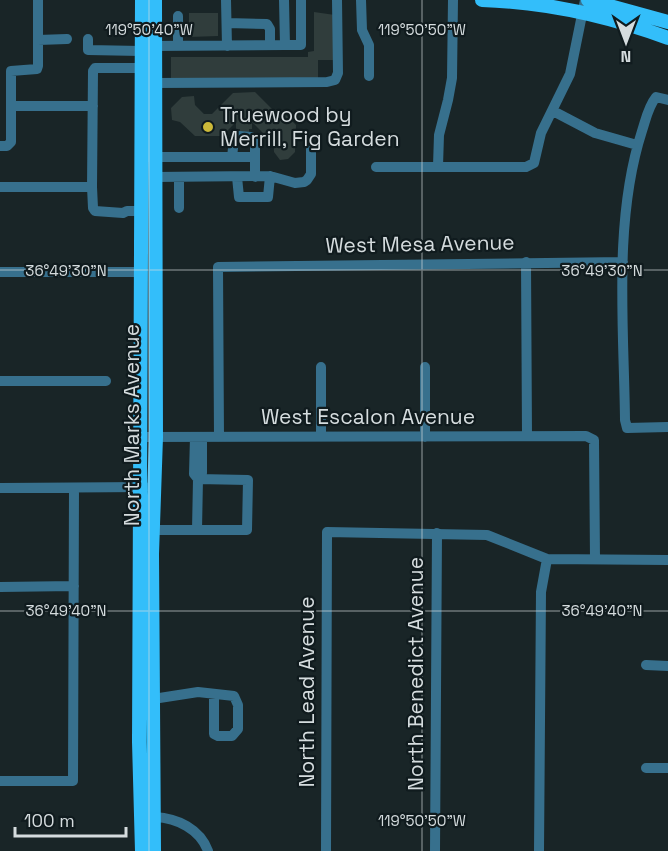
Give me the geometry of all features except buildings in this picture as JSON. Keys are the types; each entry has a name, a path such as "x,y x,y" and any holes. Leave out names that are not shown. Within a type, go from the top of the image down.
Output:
{"main road":[{"name":"North Marks Avenue","path":"142,0 154,82 156,436 153,530 154,851"},
{"name":"North Marks Avenue","path":"142,851 139,742 140,272 134,211 141,105 141,68 148,48 155,0"},
{"path":"482,0 536,4 585,4 668,22"},
{"path":"585,4 668,38"},
{"path":"141,105 146,113 148,160 155,177"},
{"path":"140,272 147,279 150,345 154,350"}],"street":[{"path":"0,146 7,146 11,142 7,101 10,71 37,69 38,0"},
{"path":"226,0 227,46"},
{"path":"284,0 285,45"},
{"path":"88,39 88,50 148,48 178,42 206,46 301,45 301,0"},
{"path":"154,82 327,82 335,80 338,73 337,0"},
{"path":"361,0 362,30 369,45 369,76"},
{"path":"438,166 439,135 452,78 453,0"},
{"path":"376,166 526,166 534,163 541,133 570,74 585,4"},
{"path":"178,16 178,42"},
{"path":"227,23 267,24 270,29 270,45"},
{"path":"38,40 68,39"},
{"path":"134,211 113,213 93,210 93,69 141,68"},
{"path":"668,100 656,97 651,103 638,145 627,200 623,262 625,420 627,428 668,427"},
{"path":"7,101 93,106"},
{"path":"553,111 595,133 638,145"},
{"path":"232,157 232,142 239,136 249,136 253,140 255,177"},
{"path":"155,177 270,177 295,183 307,180 311,174 311,147"},
{"path":"155,158 255,157"},
{"path":"179,177 179,208"},
{"path":"237,177 239,197 268,197 270,177"},
{"path":"0,187 92,187"},
{"path":"526,262 527,436"},
{"name":"West Mesa Avenue","path":"219,437 218,267 623,262"},
{"path":"0,272 140,272"},
{"path":"321,367 321,436"},
{"path":"425,367 426,437"},
{"path":"0,381 106,381"},
{"name":"West Escalon Avenue","path":"141,437 580,436 594,440 596,559"},
{"path":"197,530 198,479 194,474 198,437"},
{"path":"153,530 247,530 248,480 198,479"},
{"path":"0,488 154,488"},
{"path":"0,781 73,781 74,488"},
{"name":"North Lead Avenue","path":"326,851 327,532 436,533"},
{"path":"436,533 487,535 547,559 668,560"},
{"name":"North Benedict Avenue","path":"435,851 436,533"},
{"path":"538,851 540,592 547,559"},
{"path":"0,587 74,586"},
{"path":"646,665 668,666"},
{"path":"153,699 198,693 214,695"},
{"path":"646,768 668,768"},
{"path":"155,817 187,825 199,836 208,851"}],"place":[{"name":"Truewood by Merrill, Fig Garden","path":"208,127"}]}
